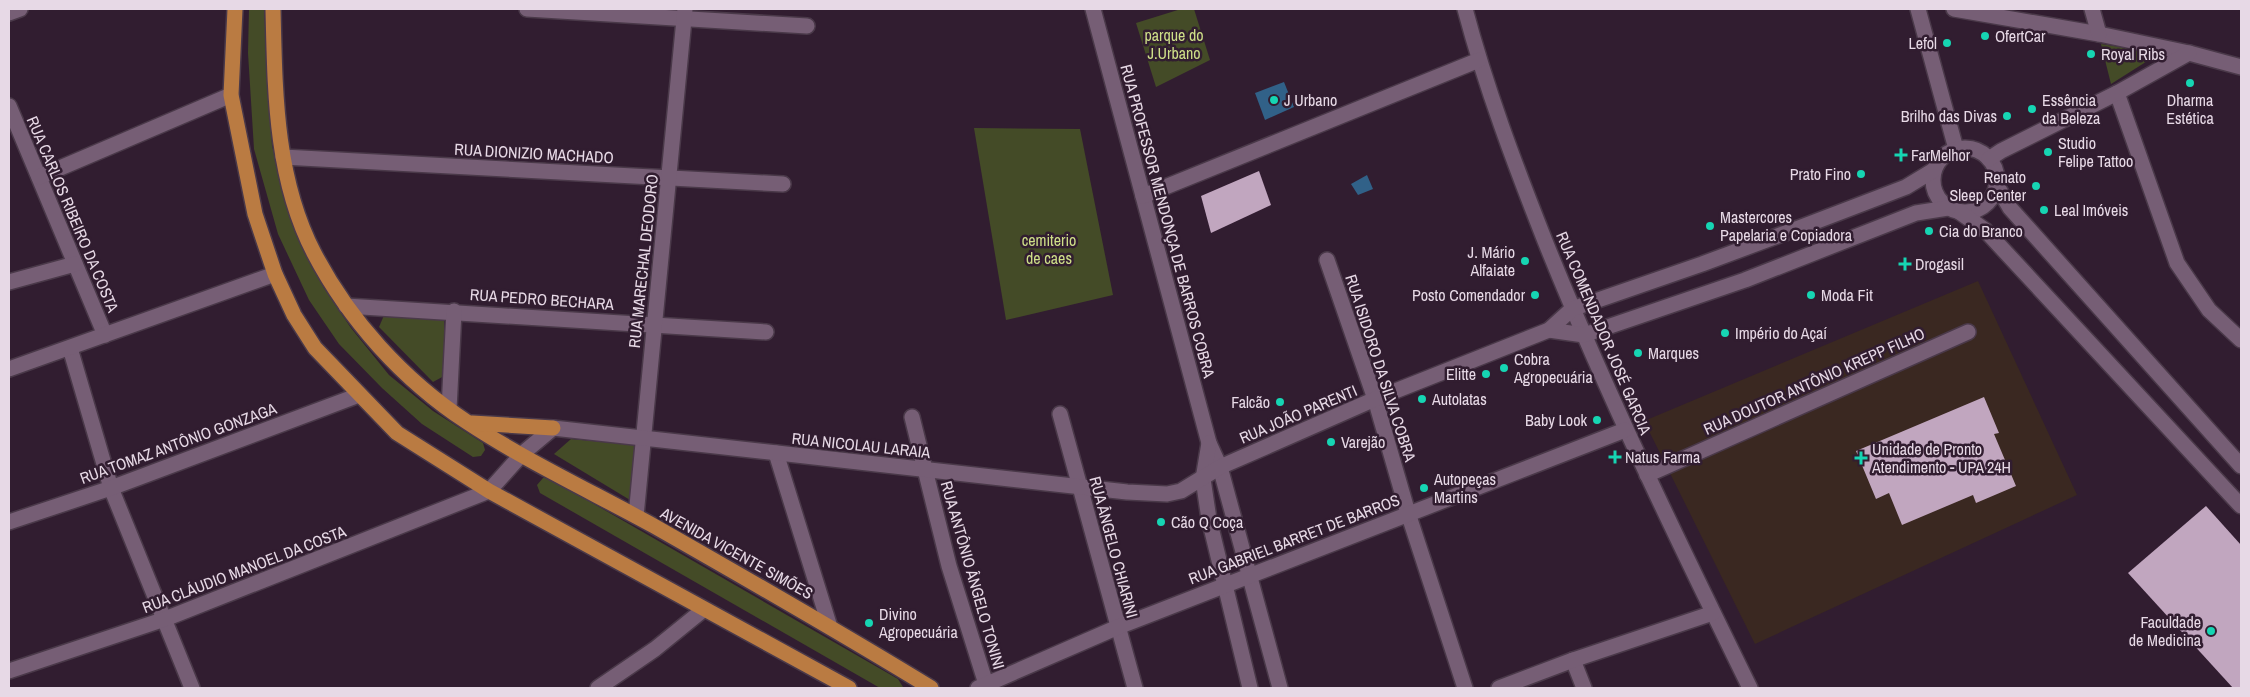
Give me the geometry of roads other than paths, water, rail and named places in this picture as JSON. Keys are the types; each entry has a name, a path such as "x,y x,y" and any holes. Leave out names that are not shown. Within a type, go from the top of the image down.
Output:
{"main road":[{"path":"235,9 232,95 255,214 275,274 294,315 315,348 397,432 489,491 841,687"},
{"name":"AVENIDA VICENTE SIMÕES","path":"273,9 276,103 283,157 295,204 314,252 346,306 393,362 448,409 467,422 829,624 932,688"},
{"path":"467,422 553,428"}],"street":[{"path":"9,13 20,9"},
{"path":"527,9 763,16 807,26"},
{"name":"RUA PROFESSOR MENDONÇA DE BARROS COBRA","path":"1093,9 1209,443 1220,466 1280,688"},
{"name":"RUA COMENDADOR JOSÉ GARCIA","path":"1465,9 1496,116 1572,309 1625,430 1750,688"},
{"path":"1918,9 1956,149"},
{"path":"1954,9 2099,34 2189,53 2241,67"},
{"path":"2092,9 2099,34"},
{"name":"RUA MARECHAL DEODORO","path":"636,516 685,14"},
{"path":"1989,159 2001,151 2117,93 2189,53"},
{"path":"1142,196 1479,60"},
{"path":"2117,93 2177,263 2208,310 2241,340"},
{"path":"39,177 232,95"},
{"name":"RUA CARLOS RIBEIRO DA COSTA","path":"9,106 105,335"},
{"path":"1572,309 1702,264 1906,187 1934,170 1947,153 1956,149 1974,149 1989,159 1996,175 1993,194 1983,206 1969,212 1953,210 1916,213 1745,280 1584,335"},
{"name":"RUA DIONIZIO MACHADO","path":"283,157 783,184"},
{"path":"1934,170 1934,192 1940,201 1985,230 2241,506"},
{"path":"1996,184 2010,208 2241,466"},
{"name":"RUA ISIDORO DA SILVA COBRA","path":"1327,260 1375,399 1408,514 1465,688"},
{"path":"9,282 75,264"},
{"path":"9,369 275,274"},
{"name":"RUA PEDRO BECHARA","path":"346,306 454,311 766,332"},
{"name":"RUA JOÃO PARENTI","path":"1203,479 1220,466 1375,399 1549,330 1572,309"},
{"path":"448,409 454,311"},
{"name":"RUA JOÃO PARENTI","path":"1549,330 1584,335"},
{"name":"RUA DOUTOR ANTÔNIO KREPP FILHO","path":"1647,475 1968,332"},
{"path":"70,348 111,488 192,688"},
{"name":"RUA TOMAZ ANTÔNIO GONZAGA","path":"9,522 111,488 359,395"},
{"name":"RUA ÂNGELO CHIARINI","path":"1060,414 1135,688"},
{"name":"RUA ANTÔNIO ÂNGELO TONINI","path":"912,417 949,566 982,686"},
{"path":"489,491 522,454 553,428"},
{"name":"RUA NICOLAU LARAIA","path":"553,428 926,470 1167,494 1181,491 1203,479"},
{"name":"RUA GABRIEL BARRET DE BARROS","path":"982,686 1118,627 1625,430"},
{"name":"RUA PROFESSOR MENDONÇA DE BARROS COBRA","path":"1209,443 1203,479 1209,519 1250,688"},
{"path":"776,453 829,624"},
{"name":"RUA CLÁUDIO MANOEL DA COSTA","path":"9,671 164,619 489,491"},
{"path":"598,688 655,649 703,610"},
{"path":"1499,688 1573,660 1713,613"},
{"path":"1573,660 1584,688"}],"water":[{"name":"J Urbano","path":"1284,82 1294,107 1265,120 1255,93"},
{"path":"1367,175 1373,189 1358,195 1351,184"}],"place":[{"name":"OfertCar","path":"1985,36"},
{"name":"Lefol","path":"1947,43"},
{"name":"Royal Ribs","path":"2091,54"},
{"name":"Dharma Estética","path":"2190,83"},
{"name":"J Urbano","path":"1274,100"},
{"name":"Essência da Beleza","path":"2032,109"},
{"name":"Brilho das Divas","path":"2007,116"},
{"name":"Studio Felipe Tattoo","path":"2048,152"},
{"name":"FarMelhor","path":"1901,155"},
{"name":"Prato Fino","path":"1861,174"},
{"name":"Renato Sleep Center","path":"2036,186"},
{"name":"Leal Imóveis","path":"2044,210"},
{"name":"Mastercores Papelaria e Copiadora","path":"1710,226"},
{"name":"Cia do Branco","path":"1929,231"},
{"name":"J. Mário Alfaiate","path":"1525,261"},
{"name":"Drogasil","path":"1905,264"},
{"name":"Posto Comendador","path":"1535,295"},
{"name":"Moda Fit","path":"1811,295"},
{"name":"Império do Açaí","path":"1725,333"},
{"name":"Marques","path":"1638,353"},
{"name":"Cobra Agropecuária","path":"1504,368"},
{"name":"Elitte","path":"1486,374"},
{"name":"Autolatas","path":"1422,399"},
{"name":"Falcão","path":"1280,402"},
{"name":"Baby Look","path":"1597,420"},
{"name":"Varejão","path":"1331,442"},
{"name":"Natus Farma","path":"1615,457"},
{"name":"Unidade de Pronto Atendimento - UPA 24H","path":"1861,458"},
{"name":"Autopeças Martins","path":"1424,488"},
{"name":"Cão Q Coça","path":"1161,522"},
{"name":"Divino Agropecuária","path":"869,623"},
{"name":"Faculdade de Medicina","path":"2211,631"}],"park label":[{"name":"parque do J.Urbano","path":"1174,44"},
{"name":"cemiterio de caes","path":"1049,249"}]}
